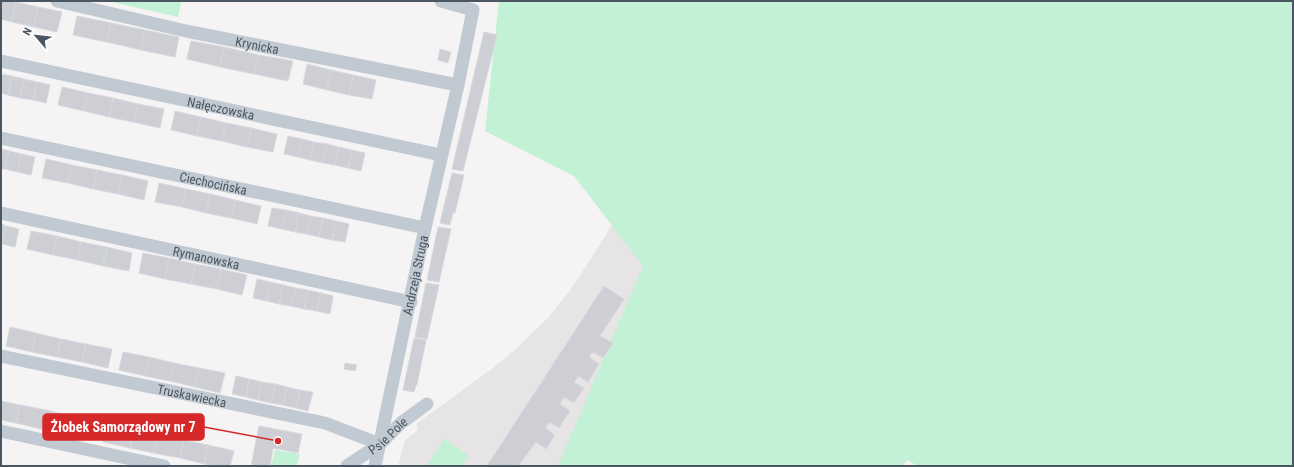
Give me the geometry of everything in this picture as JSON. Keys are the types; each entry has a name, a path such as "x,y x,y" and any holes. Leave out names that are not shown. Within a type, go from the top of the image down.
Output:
{"street":[{"name":"Krynicka","path":"58,1 186,31 458,85"},
{"name":"Andrzeja Struga","path":"375,466 473,10 441,1"},
{"name":"Nałęczowska","path":"1,61 442,156"},
{"name":"Ciechocińska","path":"1,138 425,228"},
{"name":"Rymanowska","path":"1,214 410,302"},
{"name":"Truskawiecka","path":"1,356 325,423 380,444"},
{"name":"Psie Pole","path":"347,466 380,444 401,423 427,404"},
{"path":"1,431 164,466"}],"shaded area":[{"path":"624,201 705,246 569,466 398,466 405,440 418,430 416,424 493,368 518,347 549,317 571,289 605,237"}],"green space":[{"path":"108,1 181,1 178,17"},
{"path":"499,1 1293,1 1293,466 918,466 907,460 903,466 558,466 643,266 574,176 485,131"},
{"path":"444,439 469,456 462,466 427,466"},
{"path":"275,450 300,454 297,466 271,466"}],"building":[{"path":"1,1 16,2 12,22 1,19"},
{"path":"16,2 38,7 34,27 12,22"},
{"path":"38,7 62,12 57,32 34,27"},
{"path":"77,16 111,23 107,42 73,35"},
{"path":"111,23 145,30 141,50 107,42"},
{"path":"145,30 179,37 175,57 141,50"},
{"path":"484,32 497,35 463,171 452,169"},
{"path":"191,41 224,47 220,67 187,59"},
{"path":"224,47 259,55 254,74 220,67"},
{"path":"440,49 451,52 448,63 438,60"},
{"path":"259,55 293,61 288,81 254,74"},
{"path":"307,64 331,70 327,90 303,84"},
{"path":"331,70 353,75 349,95 327,90"},
{"path":"1,74 12,76 8,95 1,93"},
{"path":"353,75 376,80 372,99 349,95"},
{"path":"12,76 24,79 20,98 8,95"},
{"path":"24,79 37,82 33,100 20,98"},
{"path":"37,82 50,85 46,103 33,100"},
{"path":"62,87 88,93 84,111 58,105"},
{"path":"88,93 113,98 109,117 84,111"},
{"path":"113,98 138,104 133,122 109,117"},
{"path":"138,104 164,109 160,128 133,122"},
{"path":"175,111 201,117 197,136 171,130"},
{"path":"201,117 226,123 222,141 197,136"},
{"path":"226,123 251,128 247,147 222,141"},
{"path":"251,128 277,134 273,152 247,147"},
{"path":"288,136 302,139 298,157 284,154"},
{"path":"302,139 314,142 310,160 298,157"},
{"path":"314,142 327,144 323,163 310,160"},
{"path":"327,144 339,147 335,165 323,163"},
{"path":"339,147 352,150 348,168 335,165"},
{"path":"1,149 9,151 5,169 1,169"},
{"path":"352,150 365,153 361,171 348,168"},
{"path":"9,151 21,154 18,172 5,169"},
{"path":"21,154 35,157 31,175 18,172"},
{"path":"46,159 72,165 68,183 42,178"},
{"path":"72,165 97,170 93,189 68,183"},
{"path":"97,170 122,175 118,194 93,189"},
{"path":"452,173 464,175 455,213 453,213 450,225 440,223"},
{"path":"122,175 148,181 144,200 118,194"},
{"path":"159,183 186,189 182,207 155,202"},
{"path":"186,189 210,194 206,213 182,207"},
{"path":"210,194 235,200 231,218 206,213"},
{"path":"235,200 261,206 257,224 231,218"},
{"path":"272,208 286,210 282,229 268,226"},
{"path":"286,210 299,213 295,232 282,229"},
{"path":"299,213 311,216 307,234 295,232"},
{"path":"311,216 323,218 319,237 307,234"},
{"path":"323,218 336,221 332,240 319,237"},
{"path":"336,221 349,224 345,242 332,240"},
{"path":"1,224 6,226 2,244 1,244"},
{"path":"6,226 19,229 15,247 2,244"},
{"path":"438,227 451,229 439,282 427,280"},
{"path":"31,231 57,236 53,255 27,249"},
{"path":"57,236 81,242 78,260 53,255"},
{"path":"81,242 107,247 103,266 78,260"},
{"path":"107,247 132,253 129,271 103,266"},
{"path":"143,253 169,258 165,279 139,273"},
{"path":"169,258 195,264 191,284 165,279"},
{"path":"195,264 221,269 217,289 191,284"},
{"path":"221,269 247,275 242,295 217,289"},
{"path":"257,279 270,282 267,301 253,298"},
{"path":"270,282 283,285 279,304 267,301"},
{"path":"426,283 439,285 427,339 415,337"},
{"path":"283,285 296,288 291,306 279,304"},
{"path":"604,286 624,299 600,336 613,343 603,358 593,352 589,357 599,364 588,382 578,376 574,382 584,388 574,403 564,397 560,404 570,411 559,428 549,422 545,428 555,435 546,449 536,442 518,466 487,466"},
{"path":"296,288 308,290 304,309 291,306"},
{"path":"308,290 321,293 317,311 304,309"},
{"path":"321,293 333,296 330,314 317,311"},
{"path":"10,327 36,333 32,352 6,346"},
{"path":"36,333 61,339 57,357 32,352"},
{"path":"414,338 426,340 417,385 414,392 403,390"},
{"path":"61,339 86,344 82,362 57,357"},
{"path":"86,344 112,349 108,368 82,362"},
{"path":"123,352 149,357 145,376 119,370"},
{"path":"149,357 174,363 170,381 145,376"},
{"path":"174,363 199,368 195,387 170,381"},
{"path":"345,363 357,365 355,371 344,369"},
{"path":"199,368 225,373 220,393 195,387"},
{"path":"236,376 249,379 246,397 232,394"},
{"path":"249,379 262,382 258,400 246,397"},
{"path":"262,382 275,384 271,403 258,400"},
{"path":"275,384 287,387 283,405 271,403"},
{"path":"287,387 300,390 296,408 283,405"},
{"path":"300,390 313,392 308,411 296,408"},
{"path":"1,401 20,405 16,423 1,420"},
{"path":"20,405 46,410 42,429 16,423"},
{"path":"46,410 70,416 66,434 42,429"},
{"path":"70,416 96,422 92,440 66,434"},
{"path":"107,423 134,429 130,448 103,442"},
{"path":"259,426 302,434 298,453 273,448 270,466 251,466"},
{"path":"134,429 158,434 154,453 130,448"},
{"path":"158,434 184,440 180,458 154,453"},
{"path":"184,440 208,445 204,464 180,458"},
{"path":"208,445 234,451 230,466 214,466 204,464"}],"place":[{"name":"Żłobek Samorządowy nr 7","path":"278,441"}]}
